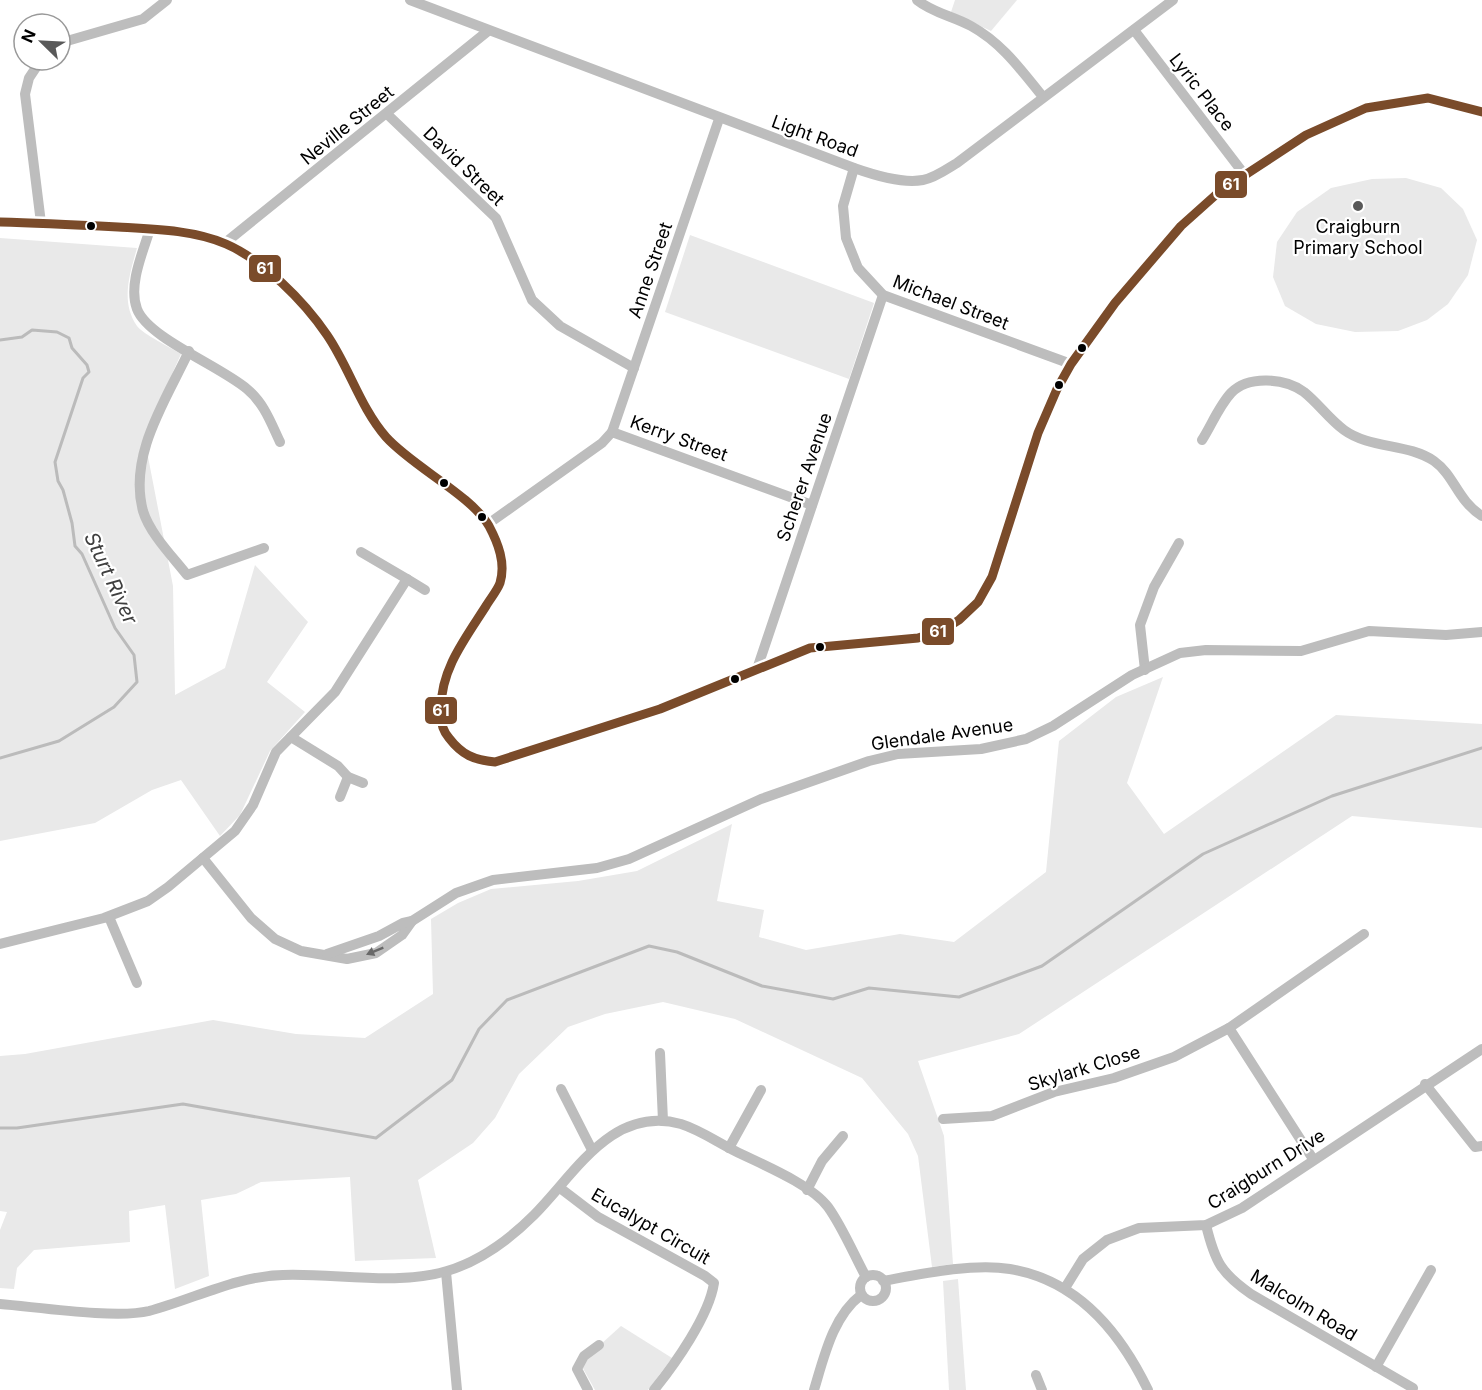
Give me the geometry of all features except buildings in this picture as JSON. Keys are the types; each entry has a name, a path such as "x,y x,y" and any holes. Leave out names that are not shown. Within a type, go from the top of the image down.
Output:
{"street":[{"path":"72,40 143,19 167,0"},
{"name":"Light Road","path":"410,0 872,175 923,180 957,163 1173,0"},
{"path":"916,0 929,9 970,26 1006,51 1042,97"},
{"name":"Lyric Place","path":"1134,30 1244,174"},
{"name":"Neville Street","path":"225,243 488,31"},
{"path":"33,72 25,94 41,223"},
{"path":"0,222 150,229 208,237 225,243 279,280 304,306 327,336 385,435 406,457 476,509 488,524 498,544 502,562 500,583 448,666 441,695 444,733 459,750 476,760 495,762 660,709 810,648 918,638 943,630 959,620 978,602 992,577 1038,433 1057,389 1071,364 1156,253 1219,192 1244,174 1306,135 1366,108 1428,98 1482,112"},
{"name":"David Street","path":"387,114 496,218 532,300 560,326 634,368"},
{"name":"Anne Street","path":"612,432 720,119"},
{"name":"Michael Street","path":"854,168 843,206 846,238 858,268 883,295 1071,364"},
{"path":"150,229 136,276 136,308 145,322 158,333 223,370 248,390 263,406 280,442"},
{"name":"Scherer Avenue","path":"757,669 883,295"},
{"path":"189,351 140,462 144,513 163,545 188,575 264,548"},
{"path":"1202,440 1232,392 1259,381 1272,380 1302,391 1345,431 1382,445 1414,452 1435,462 1451,480 1466,505 1482,516"},
{"name":"Kerry Street","path":"488,524 602,443 612,432 812,505"},
{"path":"1144,670 1140,625 1154,587 1179,543"},
{"path":"361,552 426,590"},
{"path":"0,944 109,917 148,900 203,858 246,818 276,752 335,692 407,579"},
{"name":"Glendale Avenue","path":"203,858 251,918 275,939 301,951 327,954 362,943 402,922 412,921 456,893 493,880 597,868 629,859 761,799 869,761 898,754 981,749 1026,739 1053,726 1144,670 1180,653 1206,650 1301,651 1369,631 1446,635 1482,632"},
{"path":"291,737 338,766 348,777 363,783"},
{"path":"340,797 348,777"},
{"path":"109,917 137,982"},
{"name":"Skylark Close","path":"943,1119 992,1116 1054,1092 1114,1078 1174,1057 1229,1028 1364,934"},
{"path":"1229,1028 1313,1159"},
{"name":"Craigburn Drive","path":"1065,1288 1083,1259 1107,1240 1139,1228 1206,1225 1242,1208 1425,1084 1482,1049"},
{"path":"660,1053 663,1121"},
{"path":"1425,1084 1475,1147 1482,1146"},
{"path":"561,1089 592,1150"},
{"path":"729,1148 761,1090"},
{"path":"0,1304 107,1312 146,1311 255,1278 283,1275 388,1278 446,1272 479,1258 513,1234 560,1188 592,1150 610,1135 631,1125 663,1121 681,1125 729,1148 807,1190 827,1206 866,1277"},
{"path":"807,1190 822,1161 843,1136"},
{"name":"Eucalypt Circuit","path":"560,1188 598,1217 714,1283 712,1294 688,1339 654,1390"},
{"name":"Malcolm Road","path":"1206,1225 1216,1259 1228,1278 1251,1294 1413,1388"},
{"path":"866,1277 874,1276 883,1281 954,1271 1008,1269 1024,1272 1065,1288 1106,1322 1125,1346 1148,1390"},
{"path":"1376,1367 1431,1270"},
{"path":"446,1272 457,1390"},
{"path":"866,1277 860,1287 861,1294 871,1301 879,1300 884,1293 883,1281"},
{"path":"814,1390 836,1327 848,1305 861,1294"},
{"path":"588,1390 577,1369 584,1356 598,1345"},
{"path":"1036,1374 1042,1390"}],"shaded area":[{"path":"955,0 1017,0 991,31 951,12"},
{"path":"1406,178 1441,188 1463,209 1477,240 1468,275 1448,304 1427,320 1398,331 1355,332 1316,324 1285,306 1273,277 1277,242 1297,212 1331,188 1372,179"},
{"path":"690,235 874,303 849,379 665,312"},
{"path":"0,238 137,248 128,287 132,317 145,333 181,354 144,436 173,586 175,695 225,668 255,565 308,622 267,682 305,712 270,751 240,815 220,836 181,780 152,790 95,823 0,841"},
{"path":"1163,677 1127,783 1164,834 1336,715 1482,724 1482,828 1352,816 1019,1034 918,1061 944,1136 953,1264 932,1267 918,1156 908,1134 862,1078 735,1019 663,1002 605,1014 568,1027 519,1074 495,1118 473,1143 418,1180 436,1258 355,1261 350,1177 261,1182 236,1194 201,1200 209,1276 175,1289 165,1205 129,1211 130,1242 34,1250 17,1268 14,1289 0,1288 0,1230 7,1212 0,1211 0,1056 25,1054 213,1020 296,1034 365,1038 433,994 431,919 458,903 491,889 578,881 637,871 732,824 717,901 764,910 759,937 806,950 900,934 954,942 1046,872 1059,741 1116,697"},
{"path":"958,1279 966,1390 949,1390 943,1281"},
{"path":"621,1326 672,1358 648,1390 595,1390 580,1363"}],"waterway":[{"name":"Sturt River","path":"0,340 22,337 32,330 57,332 69,338 72,348 87,365 89,372 83,378 55,462 58,481 63,490 72,523 75,546 82,554 115,628 134,655 137,682 114,707 59,741 0,758"},
{"path":"0,1128 17,1128 183,1104 376,1138 452,1080 479,1029 507,1000 649,946 677,952 762,986 833,999 869,988 959,997 1042,966 1203,854 1332,796 1482,748"}],"transit line":[{"name":"61","path":"0,222 173,231 214,239 254,260 295,295 327,335 369,413 386,437 469,503 489,526 495,539 502,561 500,583 450,667 442,694 441,712 445,731 459,749 475,758 495,762 660,709 810,648 918,638 943,630 959,620 978,602 992,577 1038,433 1057,389 1071,364 1115,303 1181,226 1219,192 1306,135 1366,108 1428,98 1482,112"}],"place":[{"name":"Craigburn Primary School","path":"1358,206"}]}
